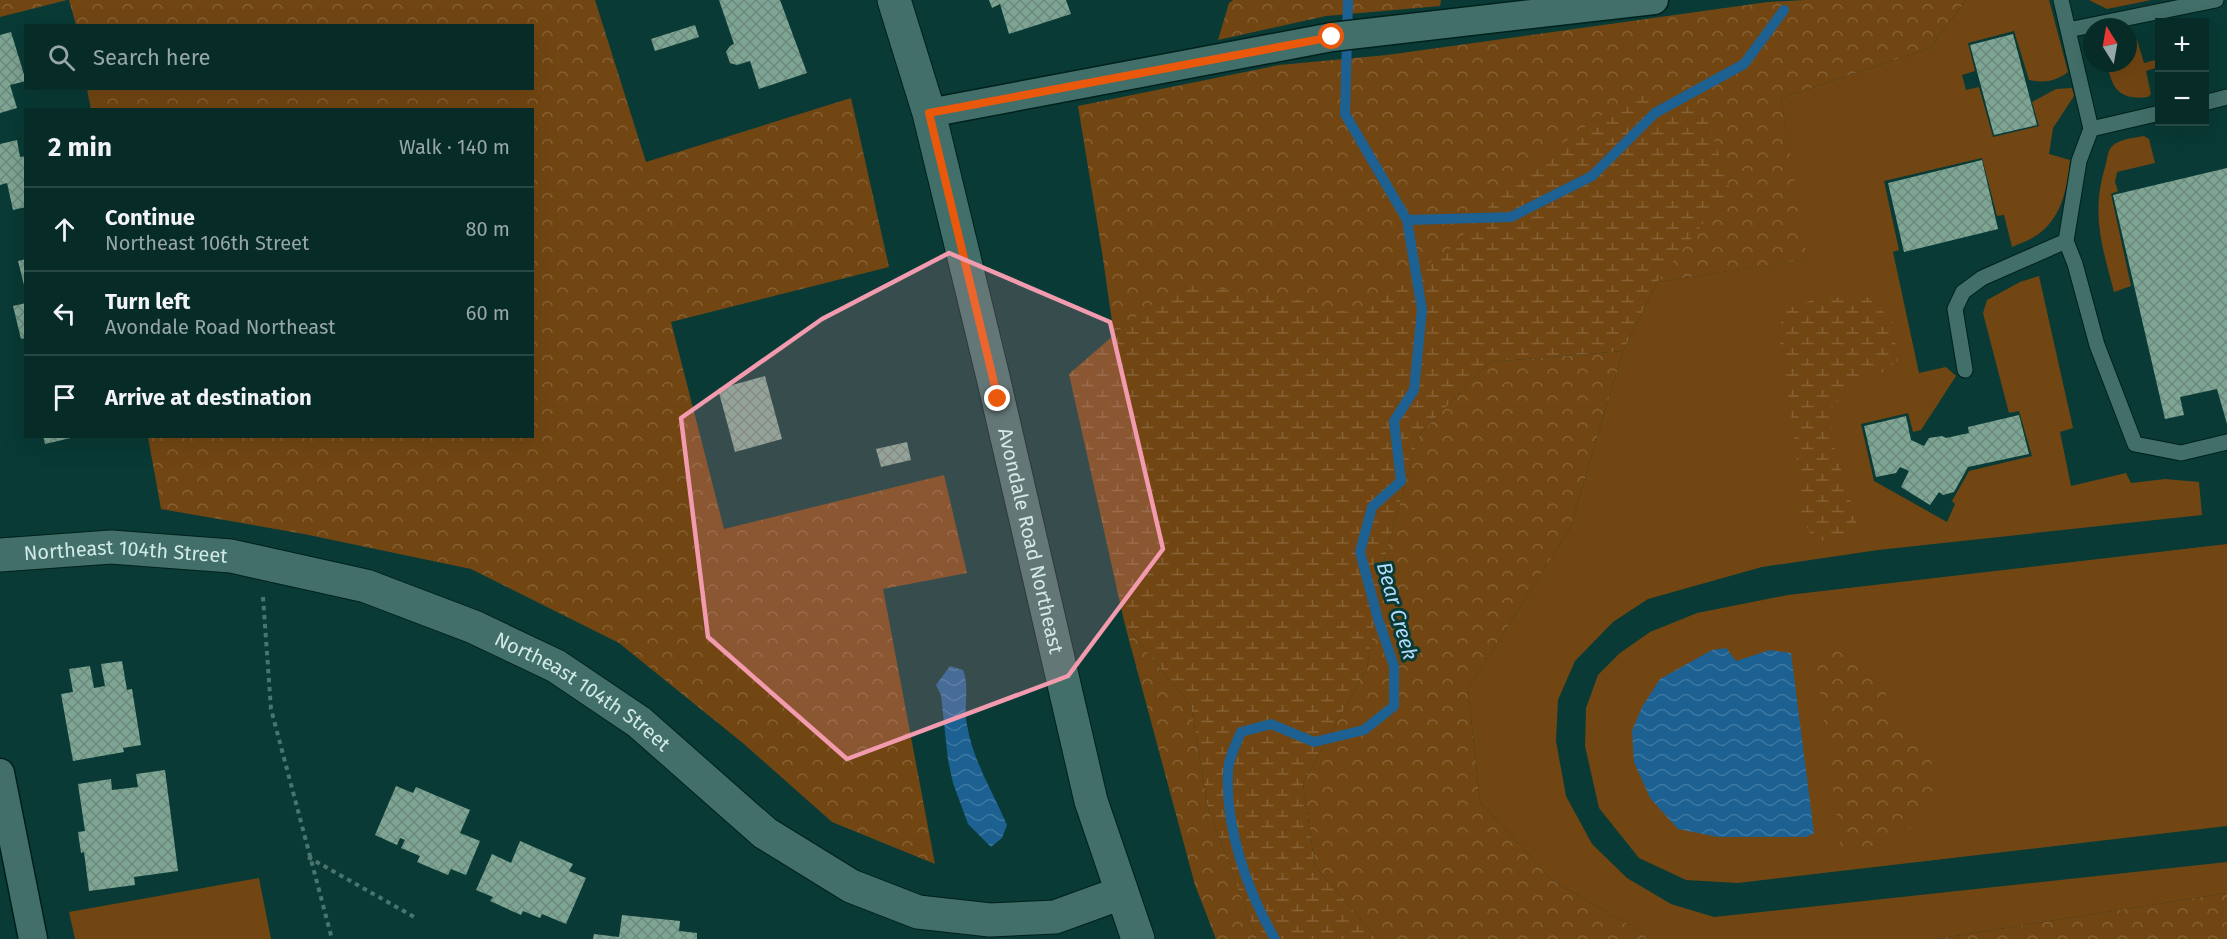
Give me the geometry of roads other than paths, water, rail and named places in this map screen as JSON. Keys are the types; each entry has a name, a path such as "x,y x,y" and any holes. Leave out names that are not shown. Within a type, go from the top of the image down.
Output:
{"street":[{"name":"Avondale Road Northeast","path":"894,0 929,113 1091,801 1138,939"},
{"path":"929,113 1332,37 1654,0"},
{"name":"Northeast 104th Street","path":"0,555 111,547 231,556 366,586 474,627 556,666 639,722 765,833 851,886 918,912 990,920 1055,917 1121,893"},
{"path":"0,772 4,821 33,939"}],"lane":[{"path":"2061,0 2091,129 2079,161 2066,241 2075,264 2097,345 2135,444 2181,453 2227,442"},
{"path":"2068,30 2216,0"},
{"path":"2209,102 2227,97"},
{"path":"2091,129 2155,114"},
{"path":"1965,370 1955,309 1963,292 1982,278 2066,241"}],"water":[{"path":"1726,648 1736,661 1770,650 1791,653 1814,833 1806,837 1718,837 1678,829 1650,798 1634,762 1632,731 1642,707 1660,679 1712,650"},
{"path":"950,666 963,670 966,684 966,718 970,738 979,764 1007,825 1002,838 991,847 968,824 953,783 948,760 941,695 936,685"}],"waterway":[{"name":"Bear Creek","path":"1275,939 1247,880 1230,815 1228,767 1241,732 1271,724 1314,742 1364,730 1394,706 1394,666 1378,619 1360,552 1372,507 1401,481 1394,421 1414,390 1422,310 1407,220 1345,114 1348,0"},
{"path":"1407,220 1511,217 1592,176 1655,113 1744,64 1784,10"}]}
